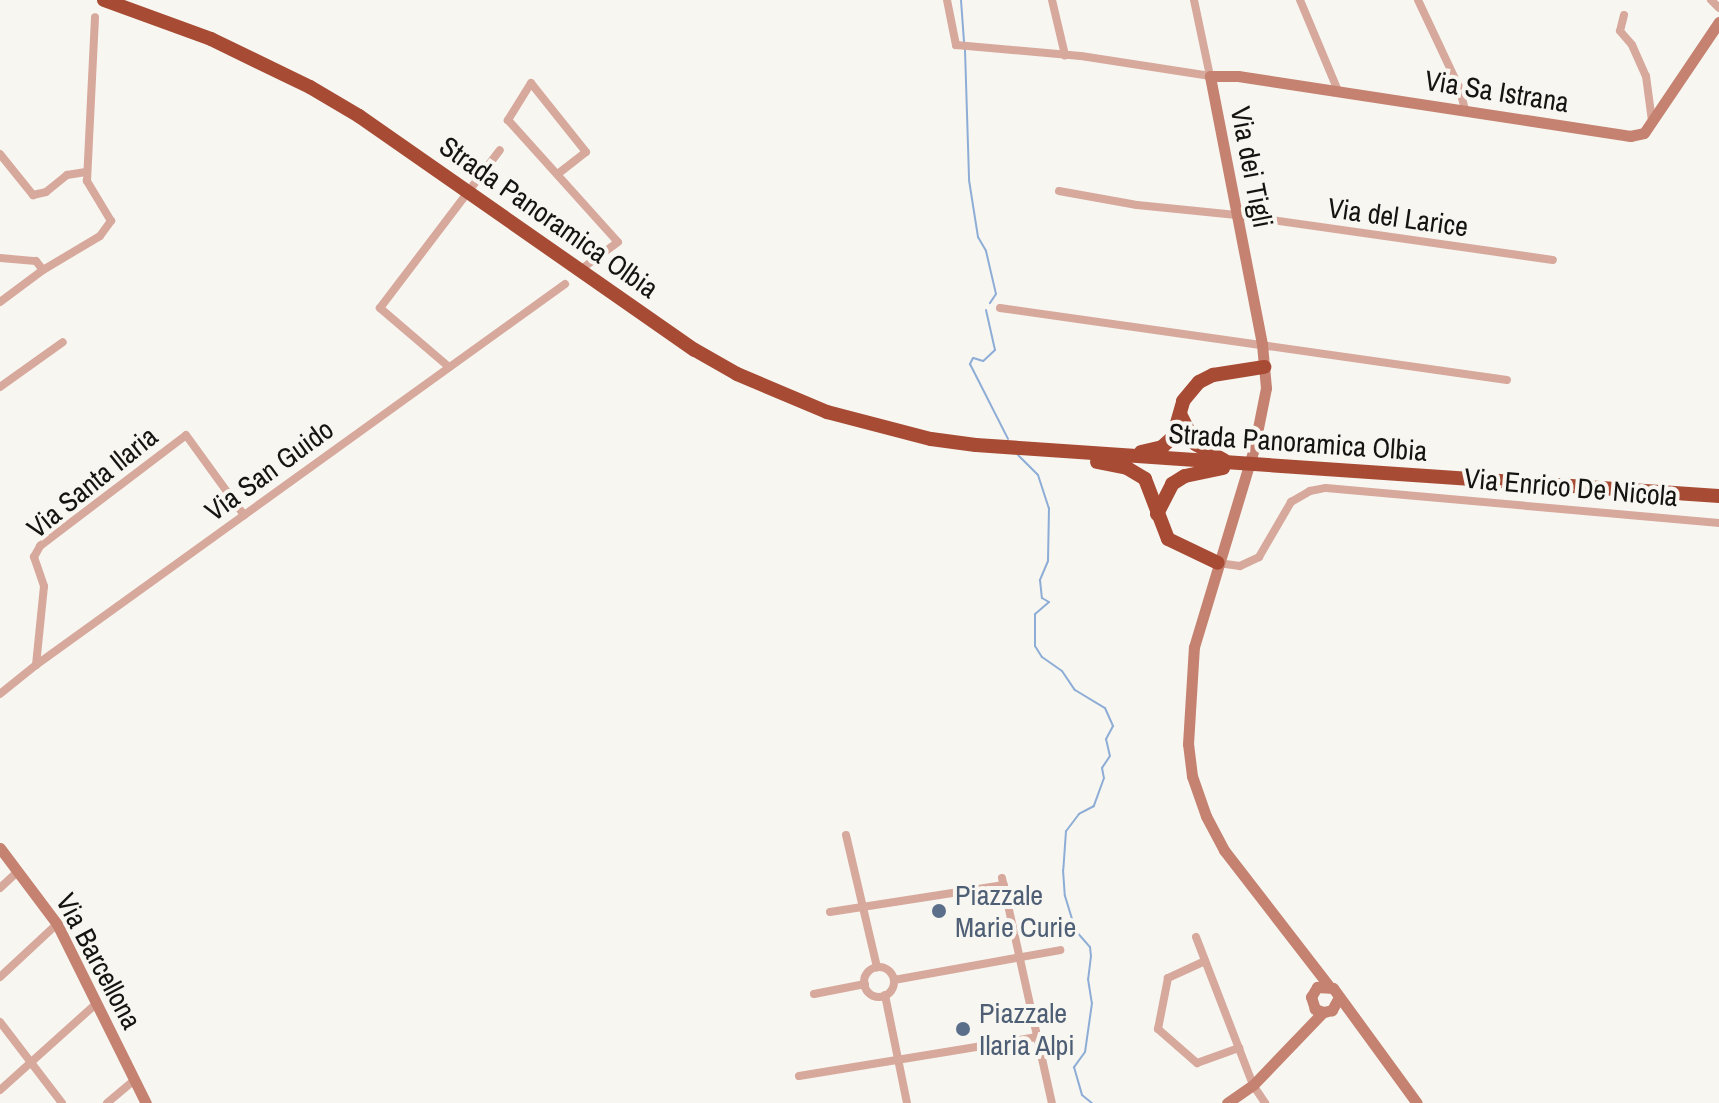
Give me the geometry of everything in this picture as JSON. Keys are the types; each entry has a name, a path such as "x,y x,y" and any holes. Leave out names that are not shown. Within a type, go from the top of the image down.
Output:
{"highway":[{"name":"Strada Panoramica Olbia","path":"104,0 211,39 310,87 456,183 695,350 737,374 827,412 931,439 976,445 1719,496"},
{"path":"1077,452 1094,447 1147,452 1162,447 1173,437 1183,401 1199,382 1213,375 1264,367"},
{"path":"1181,416 1195,444 1235,465"},
{"path":"1058,451 1070,460 1104,462 1127,468 1145,479 1153,493 1157,514 1168,539 1218,563"},
{"path":"1157,514 1164,495 1185,476 1235,465"}],"street":[{"path":"947,0 956,45 1065,55 1210,76"},
{"path":"1052,0 1065,55"},
{"name":"Via dei Tigli","path":"1194,0 1262,344 1264,412 1194,647 1188,725 1192,776 1206,816 1224,850 1329,986 1328,1007 1360,1026 1417,1103"},
{"path":"1300,0 1338,91"},
{"path":"1418,0 1459,87 1465,109"},
{"path":"1711,0 1719,8"},
{"path":"1624,15 1620,31 1632,45 1646,76 1652,122"},
{"path":"0,302 43,270 100,236 111,221 87,181 86,172 95,17"},
{"path":"1652,122 1719,22"},
{"name":"Via Sa Istrana","path":"1210,76 1238,76 1630,136 1644,133 1652,122"},
{"path":"559,173 586,152 531,83 508,120 618,242 580,270"},
{"path":"449,367 380,308 500,150"},
{"path":"0,154 33,195 46,192 67,175 86,172"},
{"name":"Via del Larice","path":"1059,191 1137,205 1237,215 1553,260"},
{"path":"0,258 29,259 43,270"},
{"name":"Via San Guido","path":"0,694 565,284"},
{"path":"1000,308 1507,380"},
{"path":"0,387 63,342"},
{"name":"Via Santa Ilaria","path":"36,665 44,586 34,557 40,546 186,435 244,515"},
{"name":"Via Enrico De Nicola","path":"1218,563 1240,566 1259,557 1291,502 1310,491 1326,488 1719,523"},
{"path":"846,835 877,967"},
{"name":"Via Barcellona","path":"0,848 57,924 146,1103"},
{"path":"0,888 18,871"},
{"path":"830,912 1003,881 1052,1103"},
{"path":"0,977 57,924"},
{"path":"1196,937 1253,1085 1265,1103"},
{"path":"894,980 1060,950"},
{"path":"1227,1103 1253,1085 1328,1007 1311,997 1314,990 1306,956"},
{"path":"1205,961 1168,978 1158,1029 1197,1063 1239,1048"},
{"path":"865,984 874,995 885,995 893,987 894,980 888,970 877,967"},
{"path":"865,984 867,975 877,967"},
{"path":"814,994 865,984"},
{"path":"1314,990 1329,986"},
{"path":"885,995 907,1103"},
{"path":"0,1090 97,1003"},
{"path":"0,1022 62,1103"},
{"path":"799,1076 897,1057 1037,1037"},
{"path":"107,1103 134,1080"}],"waterway":[{"path":"961,0 964,42"},
{"path":"965,50 969,180 978,237 986,251 996,294 990,303"},
{"path":"986,310 995,350 983,361 973,358 970,364 1008,439"},
{"path":"1018,455 1038,475 1049,508 1048,561 1040,580 1042,598 1049,602 1035,614 1035,646 1042,657 1062,671 1075,690 1105,708 1113,726 1106,739 1110,756 1102,768 1104,778 1094,806 1079,814 1066,831 1063,870 1065,896 1076,931 1090,947 1088,979 1092,1003 1085,1052 1074,1067 1082,1095 1092,1103"}],"place":[{"name":"Piazzale Marie Curie","path":"939,911"},
{"name":"Piazzale Ilaria Alpi","path":"963,1029"}]}
